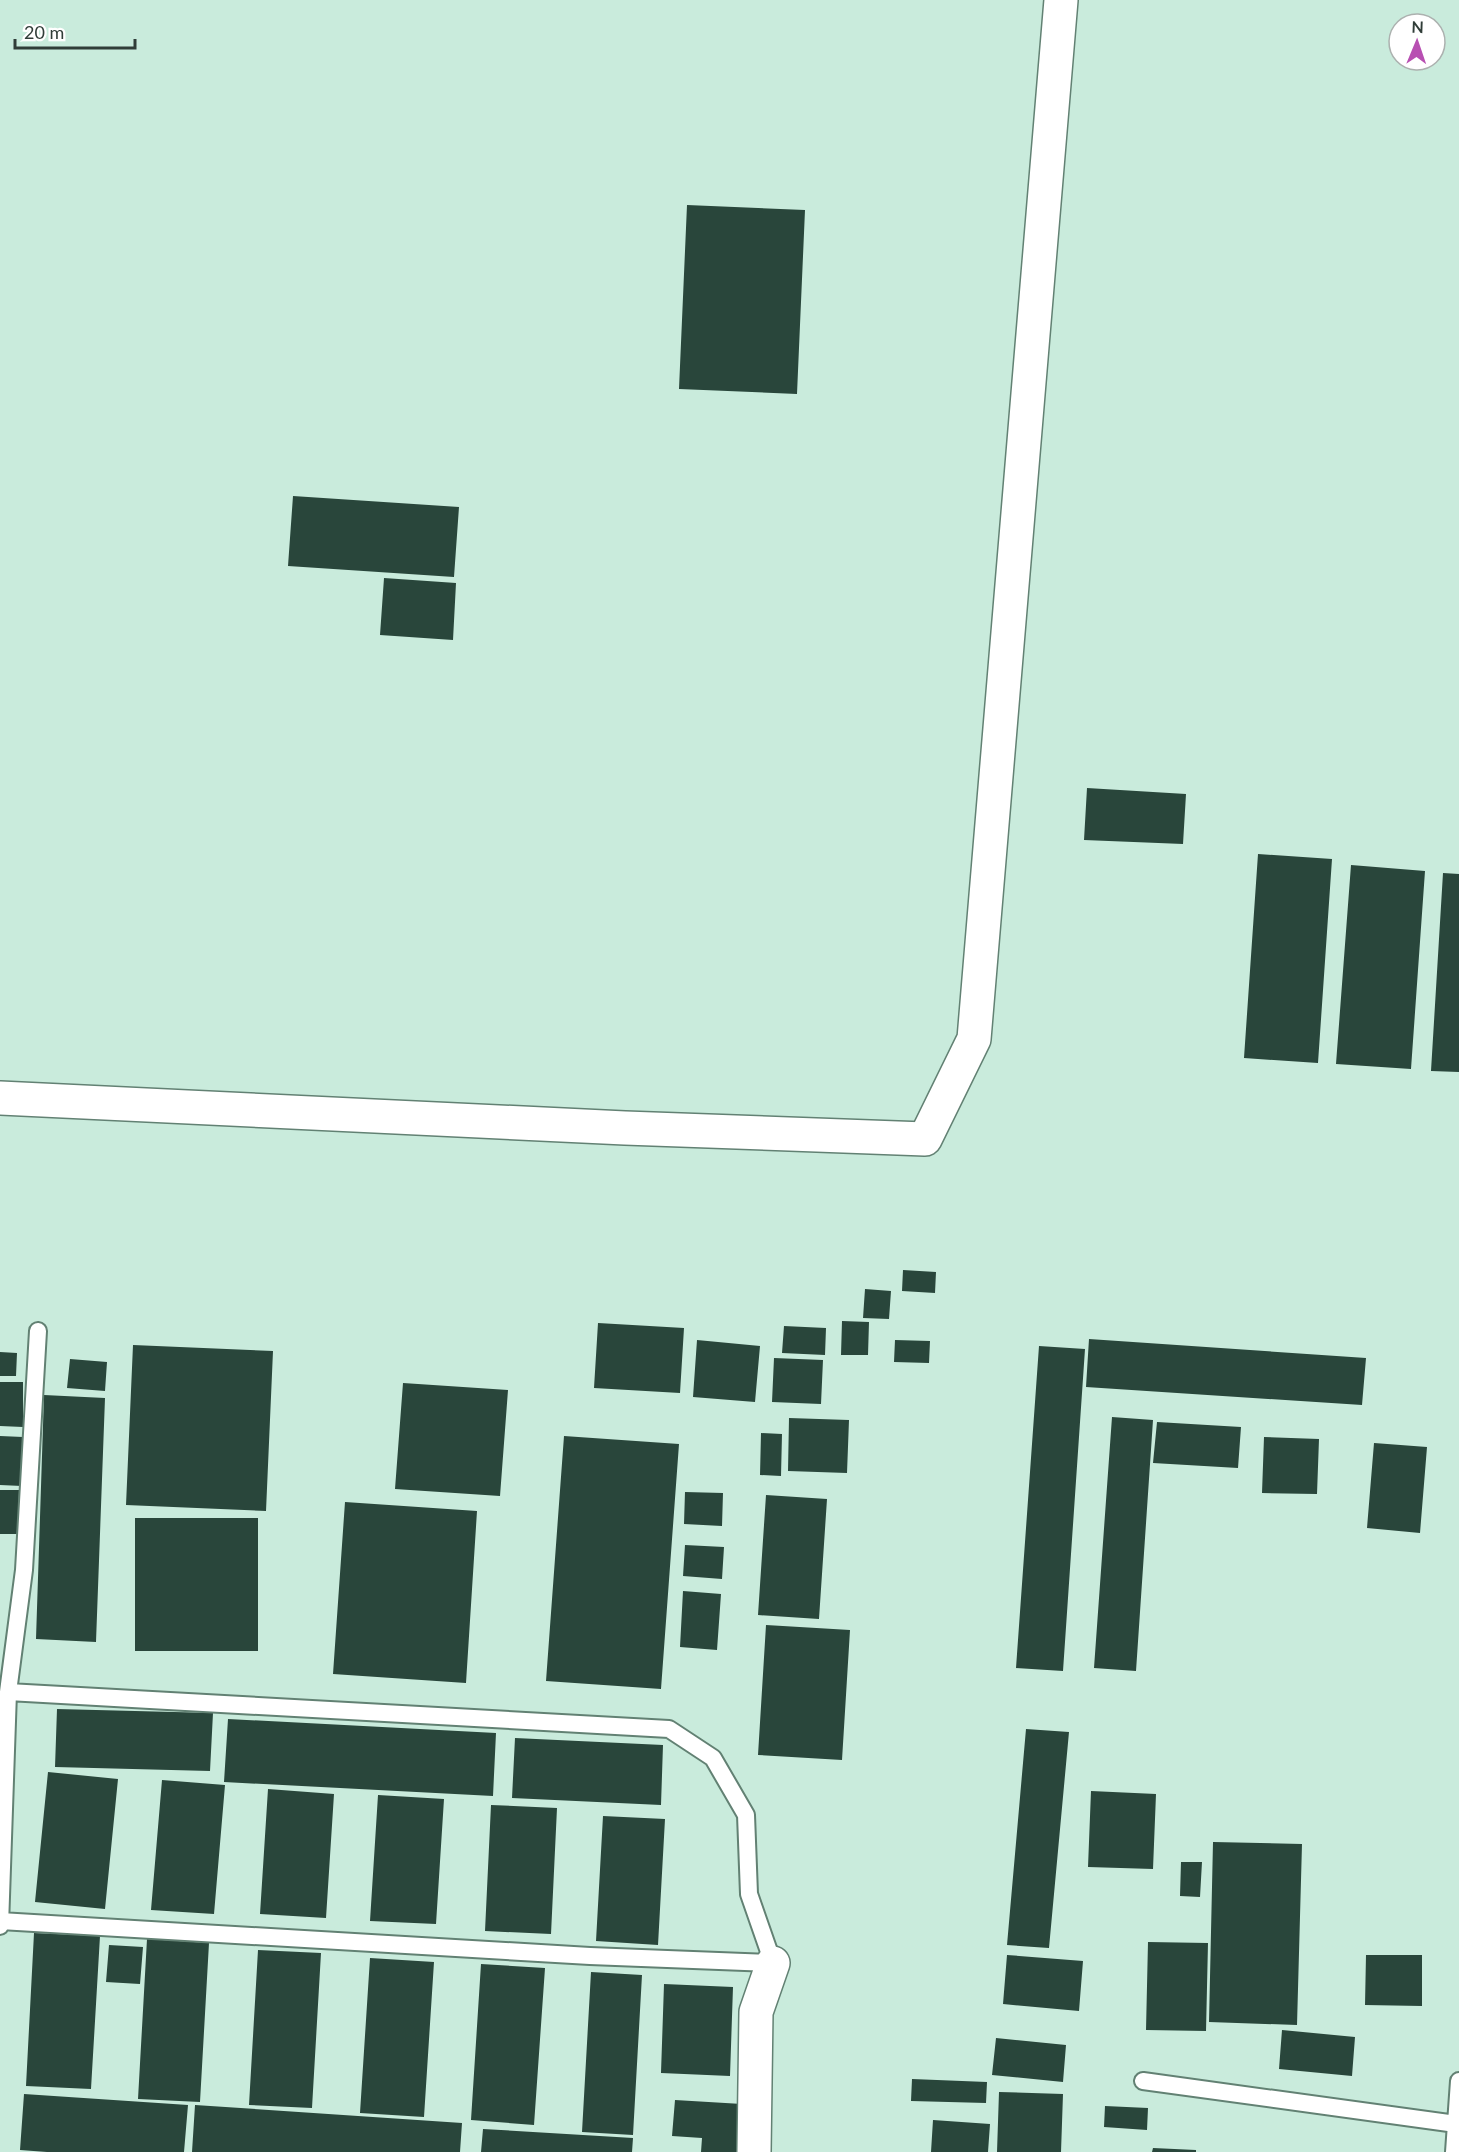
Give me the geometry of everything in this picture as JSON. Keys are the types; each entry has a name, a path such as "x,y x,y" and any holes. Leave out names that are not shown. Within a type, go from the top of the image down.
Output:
{"street":[{"path":"0,1098 625,1128 925,1139 974,1039 1061,0"},
{"path":"754,2152 756,2012 773,1963"}],"lane":[{"path":"0,1926 8,1692 24,1570 38,1331"},
{"path":"0,1921 578,1956 773,1963 749,1894 746,1815 712,1758 669,1729 8,1692"},
{"path":"1454,2152 1459,2080"},
{"path":"1143,2081 1456,2124"}],"building":[{"path":"687,205 805,210 797,394 679,389"},
{"path":"293,496 459,507 454,577 288,566"},
{"path":"384,578 456,583 453,640 380,635"},
{"path":"1087,788 1186,794 1183,844 1084,840"},
{"path":"1258,854 1332,859 1318,1063 1244,1058"},
{"path":"1351,865 1425,871 1411,1069 1336,1064"},
{"path":"1443,873 1459,874 1459,1072 1431,1071"},
{"path":"903,1270 936,1272 935,1293 902,1291"},
{"path":"865,1289 891,1291 889,1319 863,1318"},
{"path":"842,1321 869,1322 868,1355 841,1355"},
{"path":"598,1323 684,1328 680,1393 594,1388"},
{"path":"784,1326 826,1328 825,1355 782,1353"},
{"path":"1089,1339 1366,1358 1362,1405 1086,1387"},
{"path":"697,1340 760,1346 755,1402 693,1397"},
{"path":"895,1340 930,1341 929,1363 894,1362"},
{"path":"133,1345 273,1351 266,1511 126,1505"},
{"path":"1039,1346 1085,1349 1063,1671 1016,1668"},
{"path":"0,1352 17,1353 16,1376 0,1376"},
{"path":"774,1358 823,1360 821,1404 772,1402"},
{"path":"70,1359 107,1362 105,1391 67,1388"},
{"path":"0,1382 23,1382 23,1427 0,1426"},
{"path":"403,1383 508,1390 500,1496 395,1489"},
{"path":"44,1395 105,1398 96,1642 36,1639"},
{"path":"1112,1417 1153,1420 1136,1671 1094,1668"},
{"path":"789,1418 849,1420 847,1473 788,1471"},
{"path":"1157,1422 1241,1427 1238,1468 1153,1463"},
{"path":"761,1433 782,1434 781,1476 760,1475"},
{"path":"0,1436 23,1437 22,1486 0,1485"},
{"path":"564,1436 679,1444 661,1689 546,1681"},
{"path":"1264,1437 1319,1439 1317,1494 1262,1493"},
{"path":"1374,1443 1427,1447 1420,1533 1367,1528"},
{"path":"0,1490 19,1490 18,1534 0,1534"},
{"path":"685,1492 723,1493 722,1526 684,1524"},
{"path":"766,1495 827,1499 819,1619 758,1615"},
{"path":"345,1502 477,1511 466,1683 333,1674"},
{"path":"135,1518 258,1518 258,1651 135,1651"},
{"path":"685,1545 724,1547 722,1579 683,1576"},
{"path":"683,1591 721,1594 717,1650 680,1647"},
{"path":"766,1625 850,1630 842,1760 758,1755"},
{"path":"57,1709 213,1713 210,1771 55,1767"},
{"path":"228,1719 496,1733 493,1796 224,1782"},
{"path":"1026,1729 1069,1732 1049,1948 1007,1945"},
{"path":"515,1738 663,1745 661,1805 512,1798"},
{"path":"48,1772 118,1779 105,1909 35,1902"},
{"path":"162,1780 225,1785 214,1914 151,1910"},
{"path":"268,1789 334,1794 326,1918 260,1914"},
{"path":"1091,1791 1156,1794 1153,1869 1088,1867"},
{"path":"378,1795 444,1799 436,1924 370,1921"},
{"path":"491,1805 557,1808 551,1934 485,1931"},
{"path":"603,1816 665,1819 658,1945 596,1941"},
{"path":"1213,1842 1302,1844 1297,2025 1209,2022"},
{"path":"1181,1862 1202,1862 1200,1897 1180,1896"},
{"path":"34,1933 100,1936 91,2089 26,2086"},
{"path":"147,1939 209,1943 200,2102 138,2099"},
{"path":"1148,1942 1208,1943 1206,2031 1146,2030"},
{"path":"109,1945 143,1947 140,1984 106,1982"},
{"path":"258,1950 321,1953 312,2108 249,2105"},
{"path":"1007,1955 1083,1961 1079,2011 1003,2004"},
{"path":"1366,1955 1422,1955 1422,2006 1365,2005"},
{"path":"370,1958 434,1962 424,2117 360,2113"},
{"path":"481,1964 545,1968 534,2125 471,2120"},
{"path":"591,1972 642,1975 633,2135 582,2132"},
{"path":"664,1984 733,1987 730,2076 661,2073"},
{"path":"1282,2030 1355,2037 1352,2076 1279,2069"},
{"path":"996,2038 1066,2045 1063,2082 992,2075"},
{"path":"912,2079 987,2082 986,2103 911,2101"},
{"path":"999,2092 1063,2094 1061,2152 997,2152"},
{"path":"24,2094 188,2105 184,2152 20,2150"},
{"path":"675,2100 742,2104 738,2152 701,2152 702,2138 672,2136"},
{"path":"195,2105 462,2123 460,2152 192,2152"},
{"path":"1105,2106 1148,2108 1147,2130 1104,2127"},
{"path":"933,2120 990,2124 988,2152 931,2152"},
{"path":"483,2129 633,2138 632,2152 481,2152"},
{"path":"1153,2148 1196,2150 1196,2152 1152,2152"}]}
